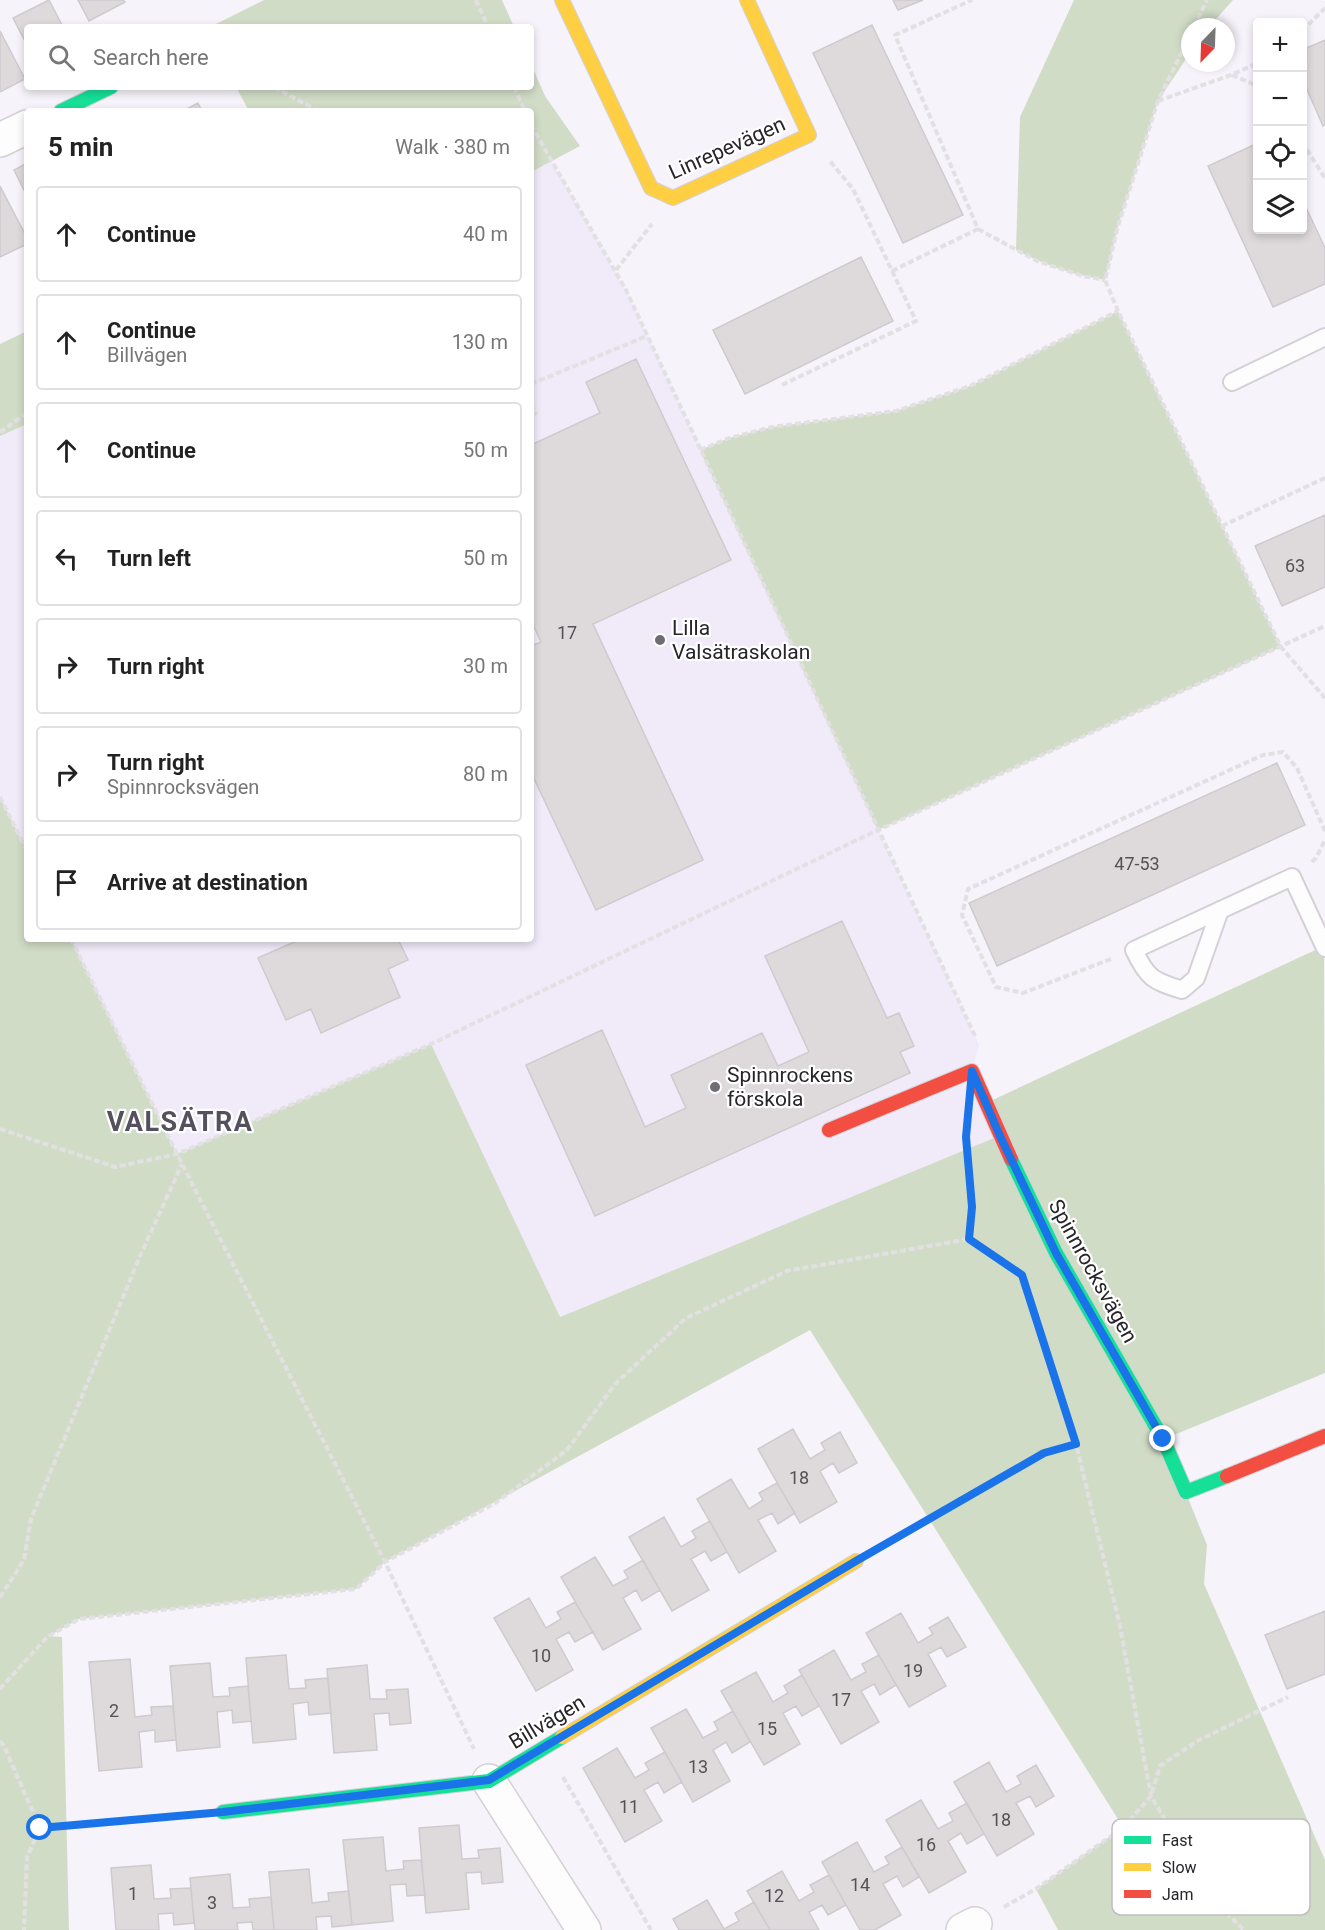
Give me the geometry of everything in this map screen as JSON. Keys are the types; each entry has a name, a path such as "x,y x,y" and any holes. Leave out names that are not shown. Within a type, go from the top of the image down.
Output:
{"street":[{"name":"Linrepevägen","path":"562,0 651,188 673,198 809,135 747,0"},
{"path":"67,108 105,90"},
{"path":"0,140 24,128"},
{"path":"829,1130 972,1071"},
{"name":"Spinnrocksvägen","path":"972,1071 1000,1136 1056,1253 1163,1439 1186,1492 1325,1436"},
{"name":"Billvägen","path":"223,1812 489,1780 856,1561"},
{"path":"489,1780 584,1930"}],"lane":[{"path":"1232,382 1325,337"},
{"path":"1220,910 1196,978 1182,990 1162,984 1144,972 1134,950 1220,910 1292,877 1325,948"}],"path":[{"path":"476,0 487,24"},
{"path":"972,0 895,35 978,229 1037,261 1083,276 1105,280"},
{"path":"1198,18 1207,0"},
{"path":"1307,26 1325,8"},
{"path":"1181,54 1158,101 1118,226 1105,280 1281,647 1325,698"},
{"path":"1158,101 1253,65"},
{"path":"1231,75 1253,84"},
{"path":"280,90 312,108"},
{"path":"515,90 524,108"},
{"path":"534,130 615,271 647,336 979,1046 972,1071"},
{"path":"782,385 916,321 852,189 809,135"},
{"path":"1307,150 1325,178"},
{"path":"615,271 673,198"},
{"path":"892,271 978,229"},
{"path":"700,450 729,438 772,427 896,411 970,386 1118,311"},
{"path":"534,383 647,336"},
{"path":"534,411 536,416"},
{"path":"0,432 24,415"},
{"path":"1222,526 1325,478"},
{"path":"0,1129 115,1167 177,1154 431,1044 878,830 1325,626"},
{"path":"1134,950 1023,993 996,987 962,915 968,889 1263,755 1283,752 1297,768 1325,831"},
{"path":"0,797 24,845"},
{"path":"1316,858 1325,854"},
{"path":"72,942 182,1164 385,1562 489,1780"},
{"path":"967,1149 972,1207 969,1239"},
{"path":"0,1597 24,1560 31,1519 140,1256 182,1164"},
{"path":"0,1689 47,1637 79,1619 356,1589 385,1562 497,1502 567,1450 615,1384 686,1318 787,1271 969,1239 1022,1275 1076,1444 1120,1626 1151,1796 1165,1819"},
{"path":"856,1561 1044,1453 1076,1444"},
{"path":"1131,1819 1151,1796 1160,1766 1198,1740 1288,1697"},
{"path":"0,1741 40,1828 27,1857 24,1930"},
{"path":"546,1747 651,1930"},
{"path":"40,1828 223,1812"},
{"path":"969,1927 1036,1889 1112,1835"},
{"path":"1229,1915 1244,1930"}],"shaded area":[{"path":"534,130 626,290 979,1045 972,1071 1000,1136 559,1317 431,1045 177,1154 72,942 534,942"},
{"path":"24,415 24,845 0,797 0,432"}],"green space":[{"path":"264,0 502,0 513,24 216,24"},
{"path":"1074,0 1233,0 1217,18 1181,18 1181,66 1158,101 1118,226 1105,280 1059,269 1016,250 1020,117"},
{"path":"534,71 545,96 580,146 534,170 534,108 247,108 238,90 534,90"},
{"path":"1118,311 1281,647 878,830 700,450 729,438 772,427 896,411 970,386"},
{"path":"24,332 24,425 0,436 0,344"},
{"path":"0,797 24,845 24,942 72,942 177,1154 431,1044 560,1317 999,1136 986,1103 1324,946 1325,1373 1164,1439 1207,1545 1204,1584 1307,1819 1118,1819 810,1330 385,1562 356,1589 79,1619 49,1636 62,1637 69,1930 0,1930"},
{"path":"1310,1826 1325,1860 1325,1930 1058,1930 1036,1889 1112,1835 1112,1915 1310,1915"}],"building":[{"path":"49,0 61,24 24,24 24,39 13,18"},
{"path":"78,0 123,0 125,2 89,21"},
{"path":"893,0 923,0 898,10"},
{"path":"872,25 963,215 903,243 813,53"},
{"path":"0,31 24,80 0,92"},
{"path":"1325,40 1325,125 1323,126 1307,89 1307,48"},
{"path":"198,103 200,108 189,108"},
{"path":"1253,145 1253,234 1307,234 1307,210 1325,248 1325,284 1273,307 1208,166"},
{"path":"24,165 24,190 14,170"},
{"path":"0,186 24,232 24,245 0,257"},
{"path":"861,257 893,321 745,394 713,330"},
{"name":"Lilla Valsätraskolan","path":"636,359 731,560 593,624 703,860 596,910 534,778 534,645 541,642 534,627 534,444 600,413 586,382"},
{"path":"1325,515 1325,587 1282,606 1255,546"},
{"path":"1277,763 1305,825 997,966 969,903"},
{"path":"842,921 887,1018 899,1013 914,1046 900,1052 910,1073 595,1216 526,1065 602,1030 645,1127 686,1108 671,1075 762,1033 778,1066 809,1052 765,956"},
{"path":"294,942 399,942 408,960 388,969 400,997 321,1033 311,1009 286,1020 258,958"},
{"path":"793,1429 810,1459 825,1450 821,1443 840,1432 857,1463 839,1473 833,1463 820,1471 837,1502 800,1523 758,1449"},
{"path":"731,1479 749,1509 763,1500 759,1493 777,1483 795,1513 778,1524 772,1513 758,1520 776,1551 739,1573 697,1499"},
{"path":"664,1517 681,1547 696,1538 692,1531 710,1521 727,1552 711,1561 705,1551 691,1559 709,1590 672,1611 629,1537"},
{"path":"595,1557 613,1586 628,1578 624,1571 643,1560 660,1590 642,1601 636,1590 623,1598 641,1629 603,1650 561,1577"},
{"path":"529,1598 546,1628 561,1619 557,1612 575,1602 593,1632 575,1642 569,1632 556,1639 573,1670 536,1691 494,1618"},
{"path":"1325,1611 1325,1674 1287,1689 1265,1635"},
{"path":"901,1613 918,1643 933,1634 929,1628 948,1617 966,1647 947,1657 941,1647 928,1654 946,1686 909,1707 866,1633"},
{"path":"834,1650 851,1680 866,1672 862,1664 879,1655 896,1685 880,1695 874,1684 861,1691 879,1722 841,1744 799,1670"},
{"path":"286,1655 289,1689 306,1688 305,1680 328,1678 331,1713 309,1715 308,1702 293,1704 296,1739 253,1743 246,1658"},
{"path":"130,1659 135,1717 152,1715 151,1707 173,1706 176,1740 155,1742 155,1730 139,1732 142,1767 99,1771 89,1662"},
{"path":"210,1663 213,1697 230,1696 229,1688 248,1686 251,1721 233,1723 232,1710 217,1712 220,1747 177,1751 170,1666"},
{"path":"367,1665 370,1699 387,1699 386,1690 408,1689 411,1723 390,1725 389,1713 374,1714 377,1750 334,1753 327,1669"},
{"path":"756,1672 773,1702 788,1693 784,1686 802,1675 819,1706 802,1716 796,1706 783,1713 800,1744 764,1765 721,1691"},
{"path":"686,1709 703,1738 718,1730 714,1722 733,1711 750,1742 732,1753 726,1742 713,1750 730,1781 693,1802 651,1728"},
{"path":"617,1748 635,1778 649,1770 645,1763 665,1752 682,1782 664,1793 658,1782 644,1790 662,1821 625,1842 583,1768"},
{"path":"989,1762 1006,1792 1021,1784 1017,1776 1036,1765 1054,1796 1036,1807 1030,1796 1016,1803 1034,1834 997,1856 954,1782"},
{"path":"921,1800 938,1829 953,1821 949,1813 967,1803 984,1834 967,1844 961,1833 948,1841 966,1872 929,1893 886,1820"},
{"path":"459,1825 462,1859 479,1858 478,1850 500,1848 503,1882 482,1884 481,1872 466,1873 469,1909 426,1913 419,1828"},
{"path":"383,1837 386,1871 404,1869 403,1861 421,1860 425,1895 407,1896 406,1884 390,1885 393,1921 352,1925 343,1840"},
{"path":"857,1842 874,1872 889,1864 885,1857 902,1847 919,1877 903,1887 897,1876 883,1884 901,1915 875,1930 860,1930 822,1862"},
{"path":"151,1865 154,1899 171,1898 170,1889 191,1888 194,1923 174,1925 173,1913 158,1914 159,1930 116,1930 111,1868"},
{"path":"309,1869 312,1903 329,1901 328,1893 349,1891 352,1925 332,1927 331,1916 316,1917 317,1930 274,1930 269,1872"},
{"path":"782,1871 799,1901 814,1892 810,1885 829,1875 846,1905 828,1915 822,1905 809,1912 819,1930 770,1930 747,1891"},
{"path":"230,1874 233,1908 250,1907 249,1899 271,1897 274,1930 253,1930 252,1922 237,1923 238,1930 195,1930 190,1878"},
{"path":"707,1900 724,1929 739,1921 735,1913 754,1902 770,1930 679,1930 673,1919"}],"traffic: fast":[{"path":"67,108 105,90"},
{"path":"1011,1159 1056,1253 1163,1439 1186,1492 1227,1476"},
{"path":"223,1812 489,1781 562,1737"}],"traffic: slow":[{"path":"562,0 651,188 673,198 809,135 747,0"},
{"path":"562,1737 856,1561"}],"traffic: jam":[{"path":"829,1130 972,1071 1011,1159"},
{"path":"1227,1476 1325,1436"}],"place":[{"name":"Lilla Valsätraskolan","path":"660,640"},
{"name":"Spinnrockens förskola","path":"715,1087"}],"district":[{"name":"VALSÄTRA","path":"180,1122"}],"route":[{"path":"40,1828 223,1812 489,1780 856,1561 1044,1453 1076,1444 1022,1275 969,1239 972,1207 966,1137 972,1071 1000,1136 1056,1253 1163,1439"}]}
